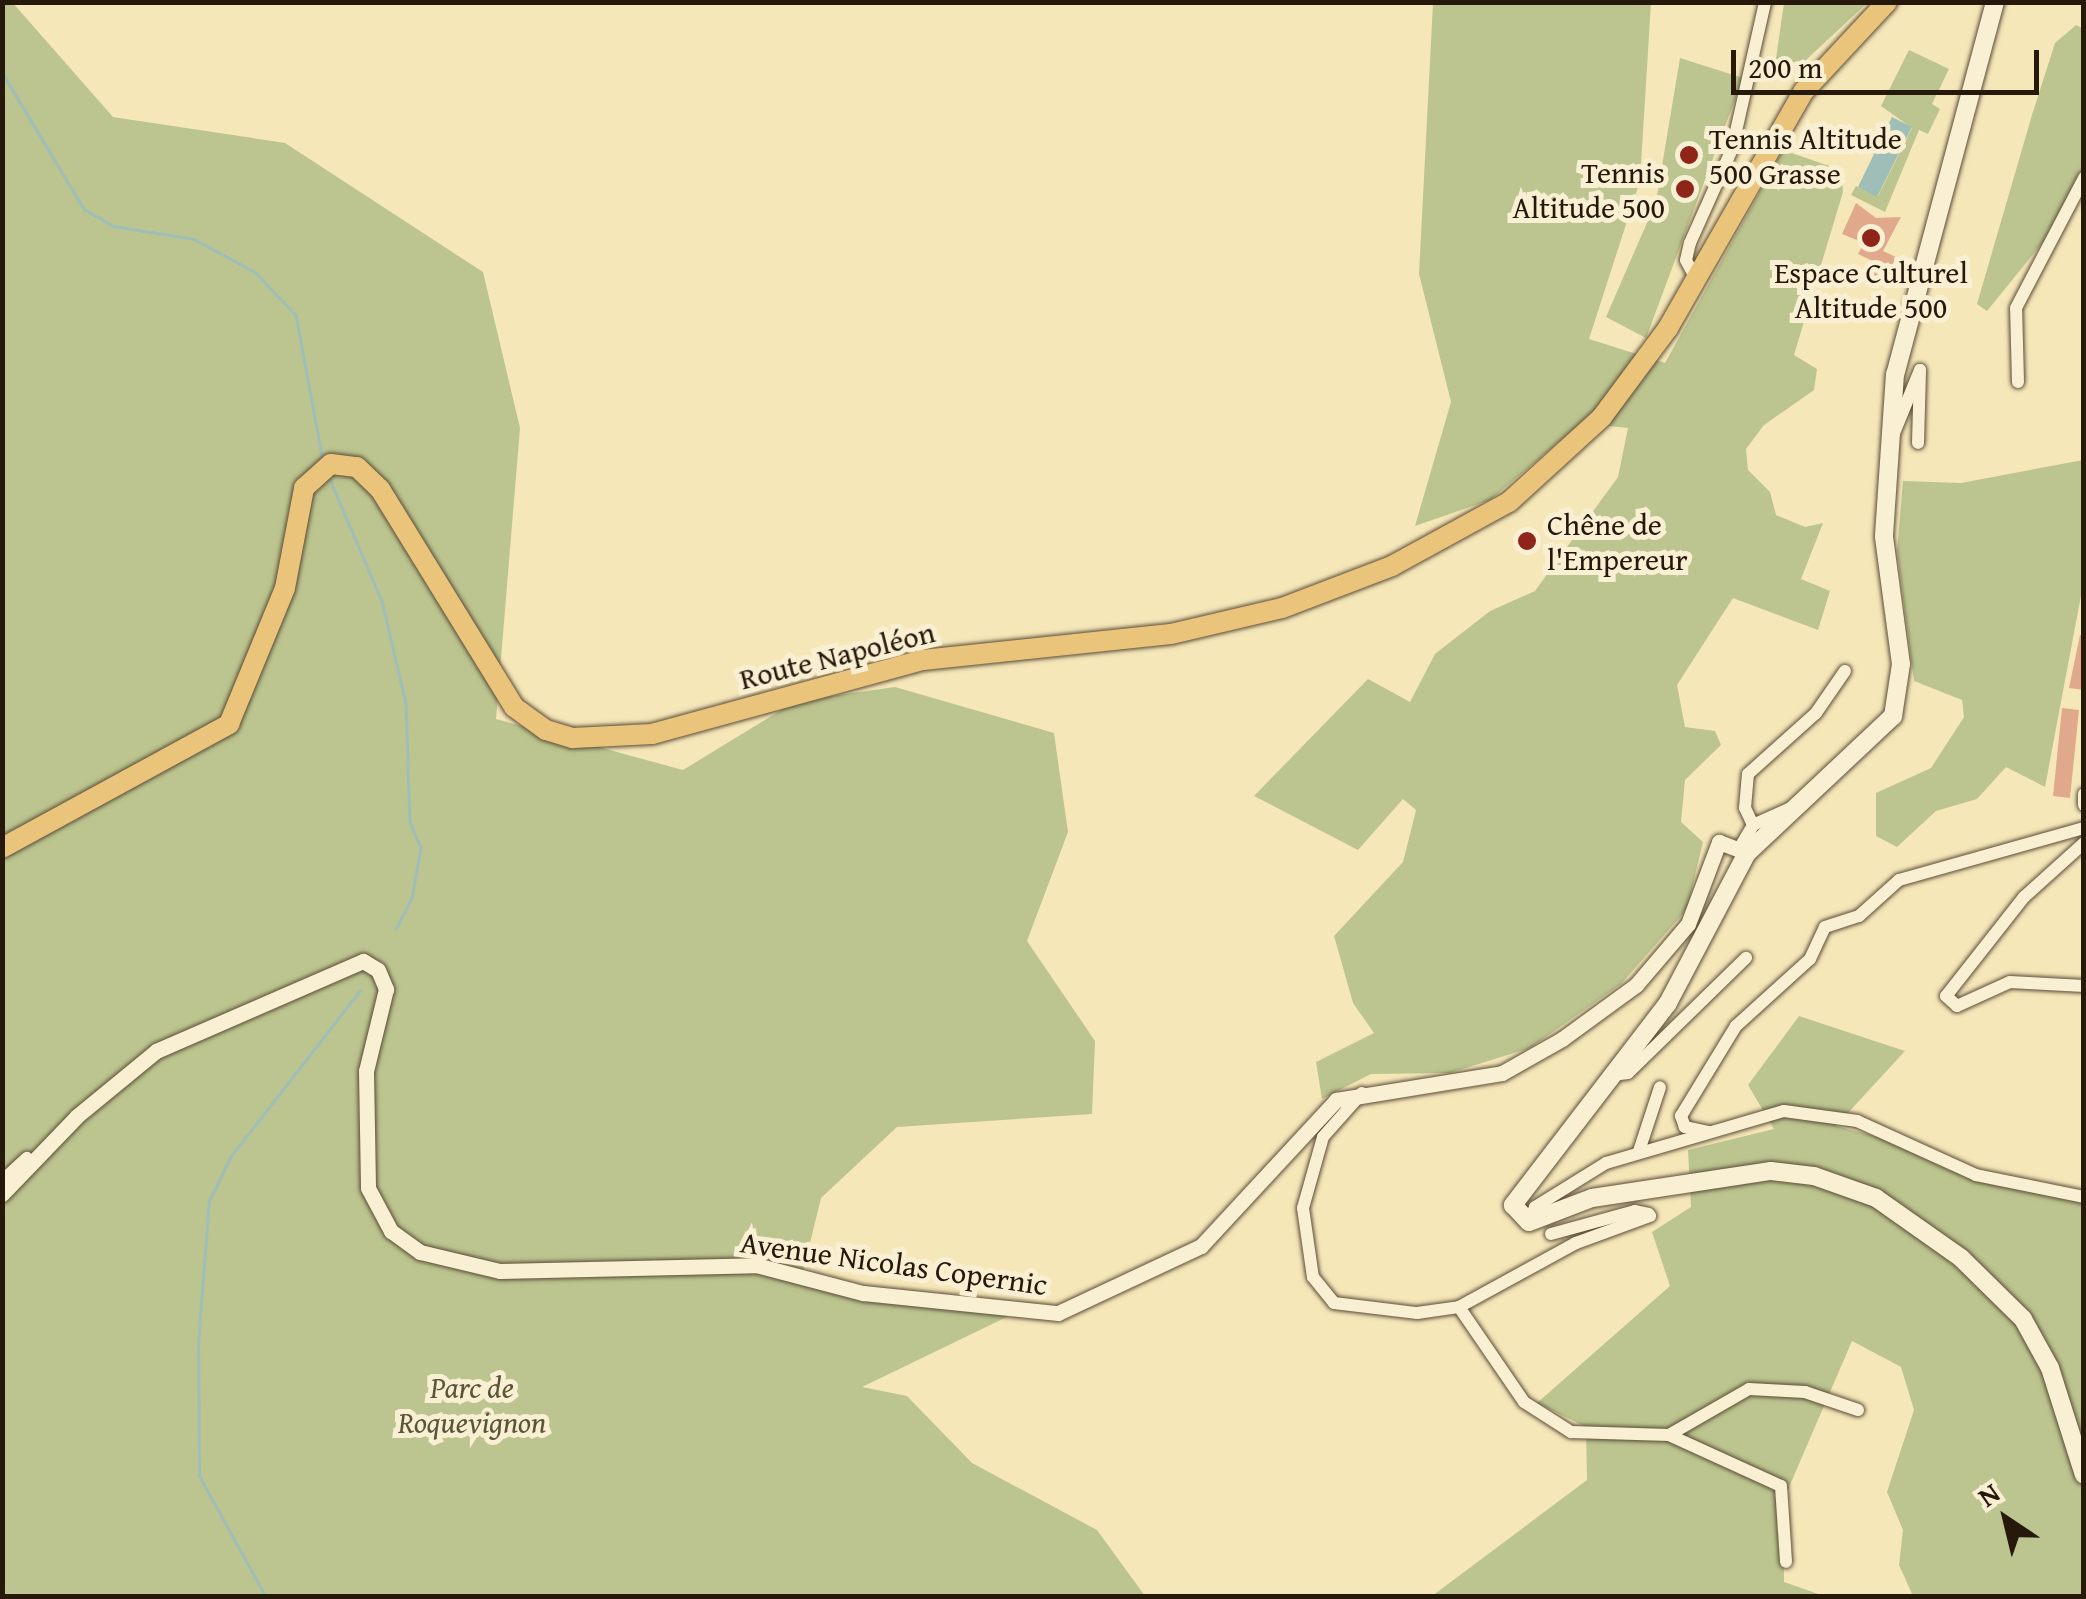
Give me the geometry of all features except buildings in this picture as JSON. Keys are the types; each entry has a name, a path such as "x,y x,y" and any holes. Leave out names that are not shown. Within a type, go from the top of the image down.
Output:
{"main road":[{"name":"Route Napoléon","path":"2,848 229,724 286,588 304,488 324,466 357,466 380,489 519,712 560,735 630,738 923,660 1222,623 1392,566 1486,518 1562,458 1633,380 1804,91 1887,2"},
{"path":"1996,2 1899,352 1884,550 1899,700 1882,732 1744,850 1668,1003 1514,1198 1514,1210 1529,1222 1592,1198 1748,1173 1796,1172 1866,1194 1962,1258 2024,1320 2050,1368 2084,1475"}],"street":[{"path":"1696,278 1686,260 1690,244 1732,148 1765,2"},
{"path":"2018,382 2016,308 2084,178"},
{"path":"1889,445 1920,370 1918,443"},
{"path":"1744,850 1753,824 1745,808 1748,774 1816,714 1845,671"},
{"path":"2084,794 2084,805"},
{"path":"1753,824 1800,805"},
{"path":"1709,1132 1685,1127 1681,1116 1736,1026 1810,959 1825,927 1859,916 1899,880 2084,828"},
{"name":"Avenue Nicolas Copernic","path":"2,1194 156,1051 363,961 378,970 386,989 366,1070 368,1188 390,1231 420,1252 500,1272 756,1266 863,1292 1040,1315 1105,1295 1201,1246 1322,1113 1362,1090 1468,1082 1536,1055 1636,984 1697,910 1714,848 1726,840 1744,850"},
{"path":"2084,843 2024,897 1946,996 1957,1006 2010,982 2084,986"},
{"path":"1612,1075 1628,1073 1746,958"},
{"path":"1639,1151 1660,1087"},
{"path":"1362,1090 1323,1138 1309,1170 1303,1208 1313,1277 1344,1306 1418,1313 1458,1306 1576,1243 1650,1216 1635,1211 1550,1234"},
{"path":"1529,1222 1535,1207 1639,1151 1784,1110 1822,1111 1904,1137 1976,1175 2084,1197"},
{"path":"2,1182 39,1156"},
{"path":"1458,1306 1524,1402 1571,1432 1669,1435 1781,1486 1786,1562"},
{"path":"1669,1435 1748,1389 1805,1392 1858,1410"}],"green space":[{"name":"Parc de Roquevignon","path":"12,2 113,117 285,143 483,272 520,428 496,719 683,770 796,701 895,687 1054,733 1068,832 1027,941 1095,1041 1092,1114 897,1127 821,1198 801,1280 1013,1314 862,1387 907,1396 972,1463 1097,1530 1145,1596 3,1596 2,3"},
{"path":"1784,2 1867,3 1805,61 1775,65"},
{"path":"1433,3 1651,3 1640,181 1589,339 1665,363 1783,150 1841,170 1843,192 1794,355 1817,369 1814,390 1764,425 1746,449 1748,470 1770,492 1776,515 1805,527 1823,523 1801,579 1830,591 1818,630 1733,598 1677,685 1685,727 1715,731 1721,745 1685,780 1681,822 1703,842 1687,909 1621,984 1530,1048 1450,1073 1371,1074 1322,1099 1316,1062 1374,1033 1353,1003 1334,936 1403,862 1416,810 1403,799 1358,850 1254,796 1368,679 1410,702 1435,654 1490,611 1535,591 1618,477 1628,428 1581,423 1490,500 1415,526 1451,402 1419,274"},
{"path":"2076,25 2084,29 2083,193 1987,311 1977,304 2032,115 2055,43"},
{"path":"1909,50 1949,69 1932,104 1940,109 1928,134 1919,130 1885,212 1851,195 1856,186 1878,196 1912,128 1881,106"},
{"name":"Tennis Altitude 500 Grasse","path":"1680,58 1743,78 1646,338 1606,317 1656,202"},
{"path":"2083,460 2083,585 2045,787 2006,767 1977,799 1936,811 1897,847 1876,836 1876,793 1931,768 1964,717 1962,700 1914,681 1897,551 1903,481 1961,483"},
{"path":"1799,1016 1905,1051 1836,1126 1921,1148 1977,1180 2083,1201 2083,1596 1913,1596 1899,1565 1903,1530 1887,1492 1914,1410 1901,1367 1852,1341 1783,1501 1784,1582 1824,1596 1432,1596 1587,1480 1586,1427 1537,1403 1670,1286 1652,1232 1691,1207 1688,1150 1774,1129 1748,1085"}],"water":[{"path":"1892,117 1912,127 1877,197 1858,187"}],"waterway":[{"path":"2,72 84,209 114,226 194,239 255,272 296,315 323,461"},
{"path":"329,477 382,601 406,703 410,822 421,848 412,898 396,929"},
{"path":"265,1596 199,1476 198,1343 209,1201 231,1156 360,990"}],"place":[{"name":"Tennis Altitude 500 Grasse","path":"1689,155"},
{"name":"Tennis Altitude 500","path":"1685,189"},
{"name":"Espace Culturel Altitude 500","path":"1871,238"},
{"name":"Chêne de l'Empereur","path":"1527,541"}]}
